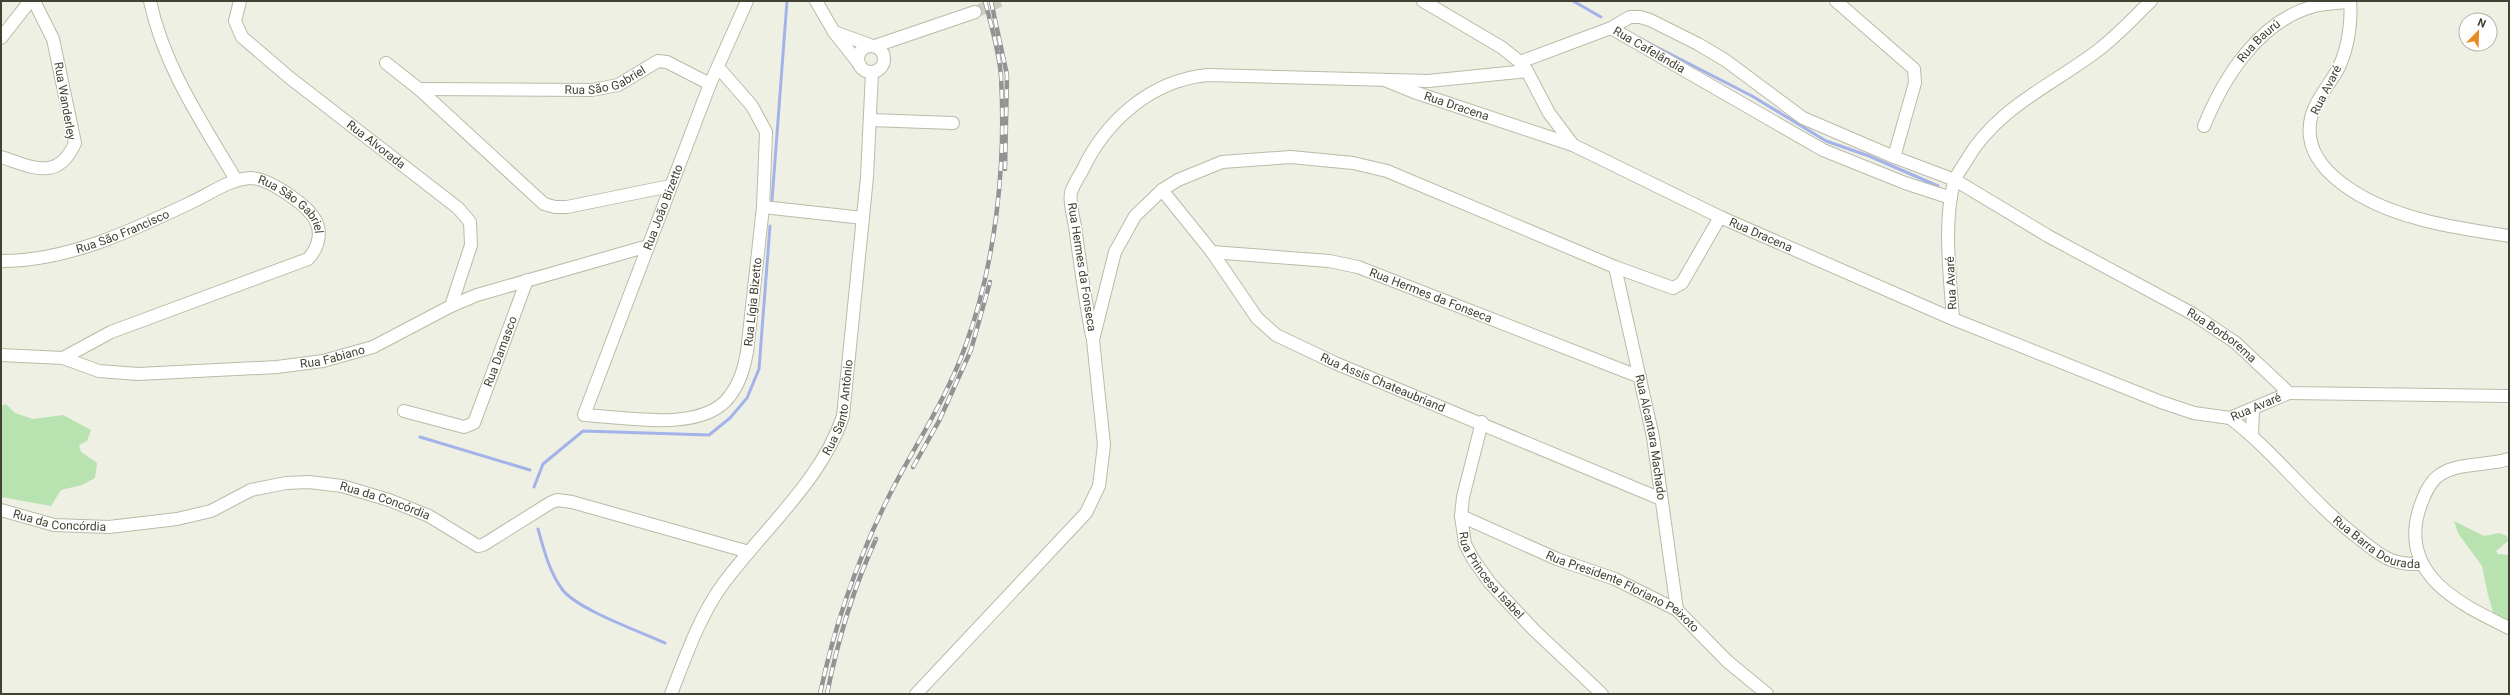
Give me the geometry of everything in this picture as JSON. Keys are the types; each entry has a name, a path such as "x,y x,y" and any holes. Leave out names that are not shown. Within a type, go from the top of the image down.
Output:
{"street":[{"path":"1,38 30,1"},
{"name":"Rua Wanderley","path":"1,157 35,168 49,168 62,163 75,143 53,40 34,1"},
{"name":"Rua São Gabriel","path":"63,358 111,332 308,259 316,247 319,229 310,212 266,181 252,178 236,180 173,70 159,36 150,1"},
{"name":"Rua Alvorada","path":"240,1 235,21 242,37 290,78 458,208 470,222 471,245 451,306"},
{"name":"Rua João Bizetto","path":"584,415 710,84 747,1"},
{"path":"816,1 834,32 865,70 872,72 881,68 884,64 884,54"},
{"path":"1423,1 1501,47 1524,67"},
{"path":"1836,1 1914,69 1915,83 1894,157"},
{"name":"Rua Avaré","path":"2151,1 2096,52 2015,105 1991,127 1977,144 1955,180 1951,198 1949,255 1952,319 2160,402 2194,413 2230,418 2253,410 2289,393"},
{"name":"Rua Avaré","path":"2350,2 2347,37 2339,67 2316,104 2312,115 2309,139 2320,164 2330,174 2353,190 2381,204 2416,218 2509,236"},
{"name":"Rua Baurú","path":"2204,126 2222,86 2240,59 2274,27 2312,6 2350,2"},
{"path":"860,65 859,52 872,46 975,12"},
{"name":"Rua Cafelândia","path":"1611,28 1630,17 1640,16 1650,20 1698,44 1725,60 1803,118 1894,157 1955,180"},
{"path":"1387,81 1476,78 1524,67 1611,28"},
{"name":"Rua Cafelândia","path":"1611,28 1823,150 1905,183 1951,198"},
{"path":"834,32 872,46 884,54"},
{"path":"884,54 910,34"},
{"name":"Rua São Gabriel","path":"419,89 521,91 599,89 618,85 654,63 663,61 710,84"},
{"path":"386,63 419,89 544,204 555,207 567,207 670,186"},
{"name":"Rua Lígia Bizetto","path":"584,415 676,420 697,417 715,410 729,398 743,371 747,352 763,207 766,132 752,106 718,67"},
{"name":"Rua Dracena","path":"1524,67 1549,113 1573,145"},
{"name":"Rua Santo Antônio","path":"671,694 700,622 710,603 816,469 838,434 843,416 863,218 872,72"},
{"name":"Rua Hermes da Fonseca","path":"916,694 1017,589 1091,504 1102,474 1104,445 1093,340 1083,286 1071,194 1093,148 1104,133 1137,103 1168,84 1187,77 1208,74 1265,75 1387,81"},
{"name":"Rua Dracena","path":"1387,81 1414,92 1573,145 1720,217 1952,319"},
{"path":"870,120 953,123"},
{"path":"1093,340 1115,252 1122,236 1134,216 1162,190 1190,174 1222,162 1291,157 1353,163 1387,171 1615,267 1667,287 1676,287 1682,283 1720,217"},
{"name":"Rua São Francisco","path":"1,261 42,258 104,241 191,203 236,180"},
{"name":"Rua Borborema","path":"1955,180 2048,236 2199,317 2236,343 2289,393"},
{"name":"Rua Assis Chateaubriand","path":"1162,190 1212,252 1257,318 1276,335 1335,363 1482,422 1661,499"},
{"path":"763,207 863,218"},
{"name":"Rua Fabiano","path":"1,355 63,358 100,371 138,374 276,367 323,361 373,347 451,306 477,295 648,246"},
{"name":"Rua Hermes da Fonseca","path":"1212,252 1328,261 1358,267 1640,377"},
{"name":"Rua Alcantara Machado","path":"1615,267 1653,437 1677,610"},
{"name":"Rua Damasco","path":"404,411 464,427 474,423 527,280"},
{"path":"2289,393 2509,396"},
{"path":"2252,435 2253,410"},
{"name":"Rua Barra Dourada","path":"2230,418 2252,435 2308,494 2340,524 2376,552 2400,563 2421,564 2417,548 2418,514 2427,490 2435,478 2457,468 2509,459"},
{"name":"Rua Princesa Isabel","path":"1482,422 1463,497 1461,516 1465,544 1472,559 1490,584 1540,636 1602,694"},
{"name":"Rua da Concórdia","path":"1,510 54,525 109,528 177,519 210,511 252,490 286,483 309,482 342,486 389,500 429,516 478,546 483,545 557,500 572,502 749,552"},
{"name":"Rua Presidente Floriano Peixoto","path":"1461,516 1557,559 1616,579 1677,610 1727,661 1767,694"},
{"path":"2421,564 2444,591 2461,604 2509,628"}],"green space":[{"path":"6,404 15,413 33,419 63,415 91,430 87,441 79,445 81,452 97,463 95,478 82,485 61,490 51,506 1,497 1,406"},
{"path":"2454,521 2484,536 2499,533 2507,536 2508,541 2496,551 2498,554 2509,555 2509,627 2504,633 2498,629 2488,595 2482,566 2458,533"}],"waterway":[{"path":"772,200 787,1"},
{"path":"1573,1 1601,17"},
{"path":"1641,39 1752,96 1826,141 1869,156 1938,186"},
{"path":"534,487 543,464 583,431 709,435 730,418 747,398 759,369 770,226"},
{"path":"420,437 530,470"},
{"path":"538,529 547,560 557,582 569,597 594,612 665,643"}],"tunnel":[{"path":"975,12 1000,1"}],"railway":[{"path":"820,694 840,616 857,567 890,494 949,385 965,347 976,315 984,282 996,213 1002,144 1001,76 985,1"},
{"path":"991,1 1007,75 1005,169"},
{"path":"913,467 939,421 971,350 990,282"},
{"path":"827,694 836,654 853,596 876,539"}]}
